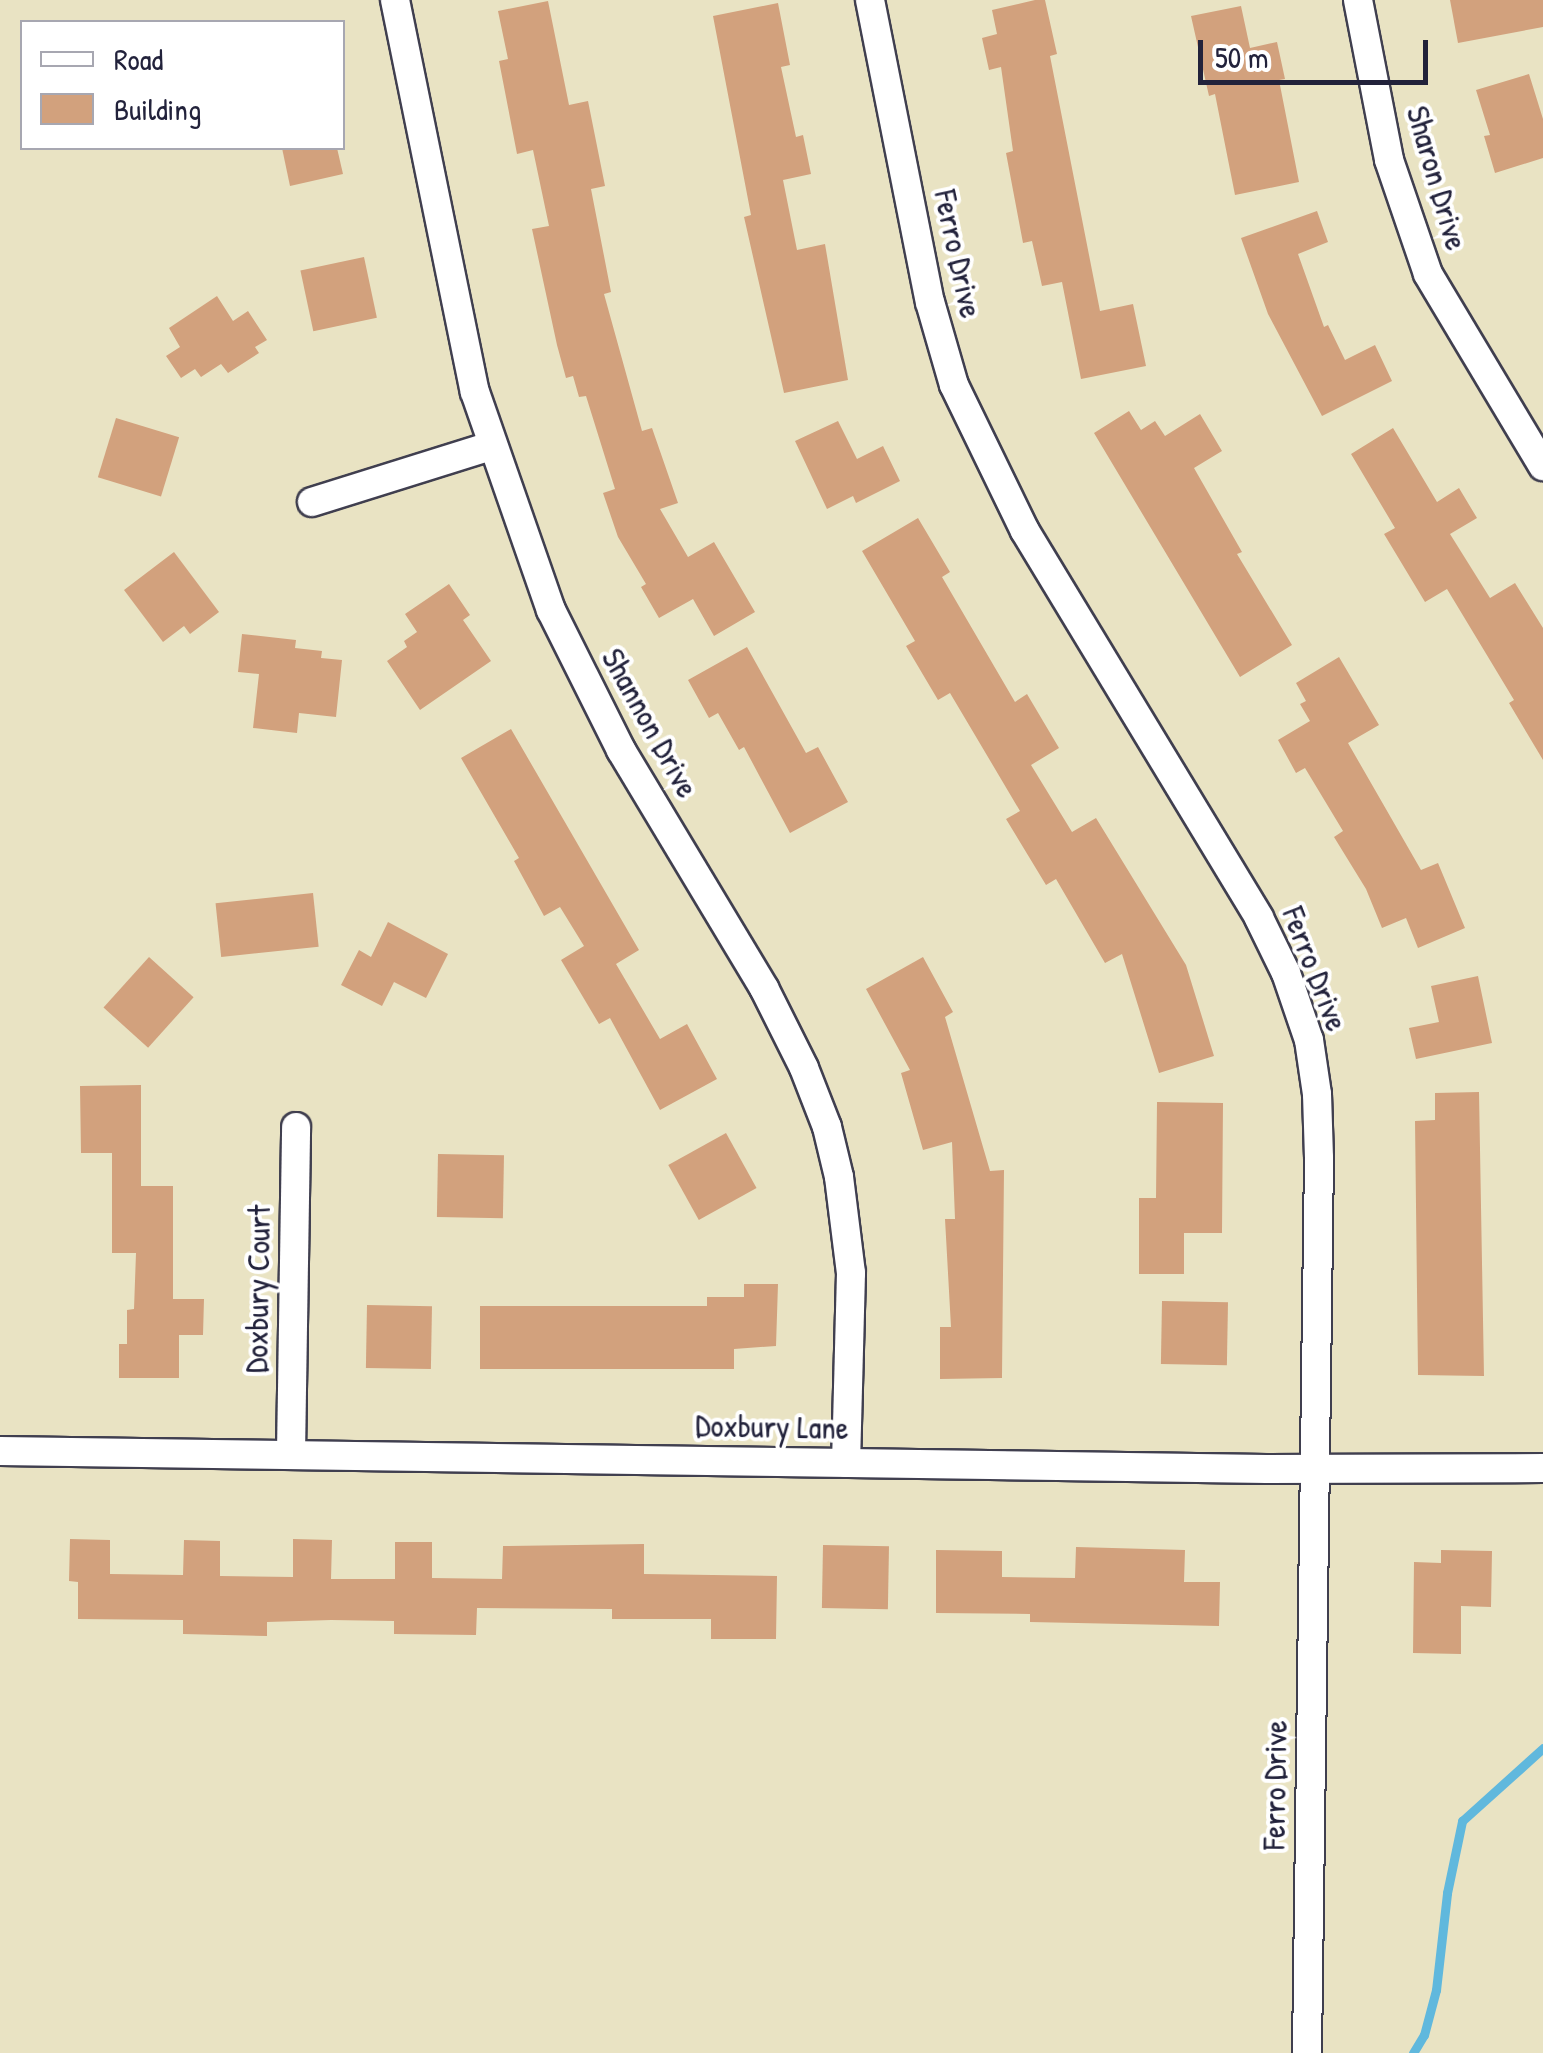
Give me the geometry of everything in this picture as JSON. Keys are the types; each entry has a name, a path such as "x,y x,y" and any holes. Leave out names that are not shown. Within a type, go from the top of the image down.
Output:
{"street":[{"name":"Shannon Drive","path":"395,0 475,392 551,610 621,750 764,988 804,1068 827,1128 839,1177 852,1274 846,1463"},
{"name":"Ferro Drive","path":"870,0 930,302 954,385 1025,531 1259,918 1286,973 1309,1040 1317,1094 1319,1158 1308,2053"},
{"name":"Sharon Drive","path":"1358,0 1389,160 1421,256 1543,466"},
{"path":"312,502 491,446"},
{"name":"Doxbury Court","path":"291,1453 296,1127"},
{"name":"Doxbury Lane","path":"0,1451 1314,1469 1543,1468"}],"building":[{"path":"1045,0 1057,54 1050,56 1100,311 1133,304 1146,366 1081,379 1062,282 1042,286 1032,241 1023,243 1006,153 1013,151 1001,67 989,70 982,38 997,34 992,10"},
{"path":"1450,0 1543,0 1543,27 1458,43"},
{"path":"548,1 569,105 588,101 605,186 591,189 611,292 604,294 642,431 652,428 678,503 660,509 688,557 714,542 755,612 714,636 693,599 659,618 641,587 646,584 618,537 603,493 615,489 586,396 579,397 573,376 566,378 557,345 532,229 549,226 533,150 517,154 499,61 508,59 498,11"},
{"path":"778,3 790,65 781,67 796,137 803,135 811,174 783,180 797,250 825,244 848,380 784,393 744,217 751,215 713,16"},
{"path":"1241,6 1250,48 1277,42 1285,79 1279,80 1299,182 1235,195 1215,94 1209,96 1191,16"},
{"path":"1529,74 1543,119 1543,158 1495,173 1484,136 1490,135 1476,90"},
{"path":"282,150 337,150 343,174 290,186"},
{"path":"1317,211 1328,242 1298,254 1324,327 1328,325 1345,360 1375,345 1392,381 1322,416 1268,314 1241,238"},
{"path":"364,257 377,318 313,331 300,271"},
{"path":"217,296 233,321 248,311 267,340 255,347 259,353 228,373 221,364 201,377 195,369 181,378 166,356 180,347 169,328"},
{"path":"1129,411 1141,430 1155,421 1165,436 1200,414 1222,451 1194,468 1242,552 1237,554 1292,645 1240,677 1094,433"},
{"path":"116,418 179,437 161,497 98,477"},
{"path":"838,421 857,459 883,446 900,481 856,503 853,496 827,509 795,441"},
{"path":"1393,428 1437,502 1459,488 1477,518 1450,534 1490,598 1515,583 1543,628 1543,760 1509,703 1514,700 1447,589 1425,602 1384,534 1395,528 1351,454"},
{"path":"918,518 950,572 942,577 1015,702 1027,694 1059,748 1031,765 1072,832 1096,818 1186,965 1214,1056 1159,1073 1122,954 1105,963 1056,879 1046,885 1006,819 1020,811 950,693 938,700 906,646 915,641 862,551"},
{"path":"174,552 219,612 190,634 184,626 163,642 124,590"},
{"path":"449,584 470,615 463,620 491,661 420,710 387,661 407,647 404,641 417,632 405,614"},
{"path":"242,634 296,640 295,648 322,651 321,658 342,660 336,717 299,713 297,733 253,728 259,674 238,672"},
{"path":"747,647 806,753 818,747 848,802 790,833 744,747 739,750 718,713 709,718 688,680"},
{"path":"1339,657 1379,725 1348,743 1421,870 1438,863 1465,928 1418,948 1406,918 1382,928 1366,889 1334,837 1343,831 1305,768 1296,773 1278,740 1310,721 1300,704 1306,701 1296,683"},
{"path":"511,729 639,950 616,964 660,1039 687,1024 717,1079 660,1110 610,1018 599,1024 561,960 584,946 560,907 544,916 514,861 519,858 461,758"},
{"path":"313,893 319,947 221,957 216,903"},
{"path":"388,922 448,954 426,998 394,982 382,1006 341,985 359,950 371,957"},
{"path":"149,957 194,997 148,1048 103,1008"},
{"path":"923,957 953,1012 945,1017 990,1171 1004,1170 1002,1378 940,1379 940,1327 951,1327 945,1219 955,1219 952,1142 923,1150 901,1073 910,1070 866,989"},
{"path":"1478,976 1492,1043 1416,1059 1409,1028 1439,1022 1431,986"},
{"path":"141,1085 141,1186 173,1186 173,1299 204,1299 203,1335 179,1335 179,1378 119,1378 119,1344 127,1344 127,1310 134,1309 136,1253 112,1253 112,1153 81,1153 80,1086"},
{"path":"1479,1092 1484,1376 1418,1375 1415,1121 1435,1120 1435,1093"},
{"path":"1157,1102 1223,1103 1222,1233 1184,1233 1184,1274 1139,1274 1139,1198 1156,1198"},
{"path":"726,1133 757,1188 699,1220 668,1165"},
{"path":"438,1154 504,1155 503,1218 437,1217"},
{"path":"744,1284 778,1284 776,1346 734,1349 734,1369 480,1369 480,1306 707,1306 707,1297 744,1297"},
{"path":"1162,1301 1228,1302 1227,1365 1161,1364"},
{"path":"367,1305 432,1306 431,1369 366,1368"},
{"path":"70,1539 110,1540 110,1574 183,1575 184,1540 220,1541 220,1576 293,1577 293,1539 332,1540 331,1579 395,1579 395,1542 432,1542 432,1578 502,1579 503,1546 644,1544 644,1574 777,1576 776,1639 711,1639 711,1619 612,1619 612,1609 477,1608 476,1635 394,1634 394,1621 331,1620 267,1622 267,1636 183,1634 183,1620 78,1619 78,1582 69,1581"},
{"path":"823,1545 889,1546 888,1609 822,1608"},
{"path":"1076,1547 1185,1550 1184,1582 1220,1582 1219,1626 1030,1622 1030,1614 936,1613 936,1550 1002,1551 1002,1577 1075,1578"},
{"path":"1441,1550 1492,1551 1491,1607 1461,1606 1461,1654 1413,1653 1414,1562 1441,1563"}],"waterway":[{"path":"1413,2053 1424,2035 1436,1990 1447,1893 1462,1821 1543,1748"}]}
